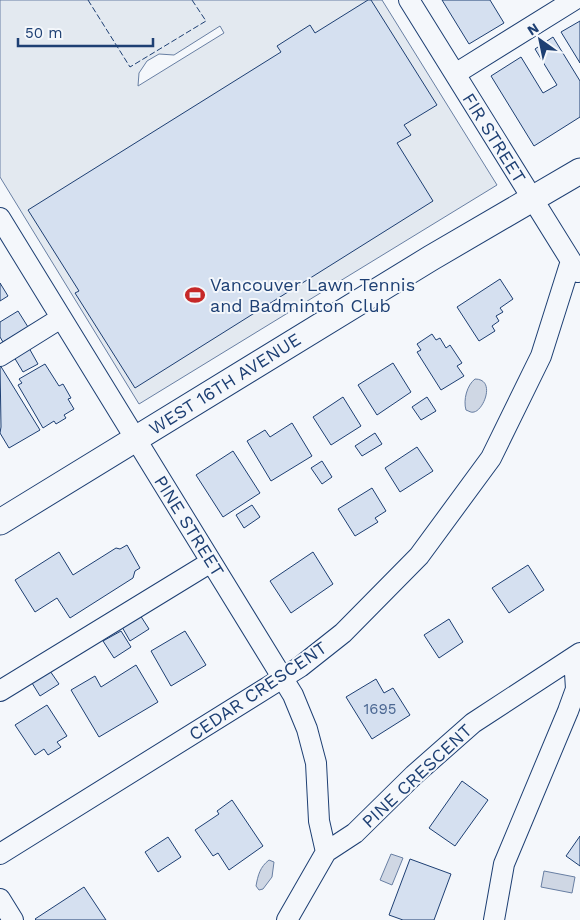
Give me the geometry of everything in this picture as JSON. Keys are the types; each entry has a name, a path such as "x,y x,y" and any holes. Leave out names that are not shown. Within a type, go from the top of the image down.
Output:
{"main road":[{"name":"WEST 16TH AVENUE","path":"0,522 422,263 580,171"}],"street":[{"name":"FIR STREET","path":"410,0 575,269"},
{"path":"455,74 574,0"},
{"name":"PINE STREET","path":"0,218 294,695 307,729 316,762 319,821 326,852"},
{"name":"CEDAR CRESCENT","path":"0,854 300,667 343,633 419,556 491,458 541,356 575,269"},
{"path":"0,356 61,318"},
{"path":"0,691 211,562"},
{"path":"494,920 504,864 576,689 577,655"},
{"name":"PINE CRESCENT","path":"287,920 326,852 355,833 414,775 473,723 577,655"},
{"path":"0,899 13,920"}],"shaded area":[{"name":"Vancouver Lawn Tennis and Badminton Club","path":"0,0 382,0 497,185 139,404 0,177","holes":["220,26 224,33 138,86 139,73 147,61 159,54 174,55"]},
{"path":"475,379 481,380 487,389 481,406 478,410 472,412 466,410 465,397"},
{"path":"391,854 403,858 392,885 380,880"},
{"path":"269,860 274,862 272,877 263,889 259,890 256,886 261,868"},
{"path":"544,871 575,877 572,893 541,887"}],"building":[{"name":"Vancouver Lawn Tennis and Badminton Club","path":"368,0 371,0 437,105 404,125 411,135 397,143 433,201 135,388 75,293 79,291 28,210 281,52 277,46 310,25 315,33"},
{"path":"442,0 490,0 504,23 469,44"},
{"path":"580,21 580,63 561,32"},
{"path":"553,37 580,81 580,117 534,146 491,76 521,57 543,93 557,85 535,49"},
{"path":"500,279 513,299 500,308 503,312 496,316 499,321 492,326 495,331 479,341 457,307"},
{"path":"0,283 8,296 0,301"},
{"path":"18,311 28,327 3,342 0,337 0,322"},
{"path":"432,334 436,340 440,338 446,348 450,345 462,363 457,366 464,376 441,390 417,352 421,350 417,344"},
{"path":"29,348 38,364 23,372 14,357"},
{"path":"393,363 411,392 377,415 358,385"},
{"path":"45,364 59,386 63,384 71,398 68,399 74,409 64,415 66,418 56,424 54,421 43,428 18,385 22,383 19,379"},
{"path":"0,365 40,430 9,448 0,433"},
{"path":"343,397 361,426 331,445 313,417"},
{"path":"427,397 436,411 421,420 412,407"},
{"path":"292,423 312,456 271,481 247,441 265,430 270,437"},
{"path":"375,433 382,444 362,456 355,446"},
{"path":"417,447 433,471 400,492 385,468"},
{"path":"233,451 260,493 223,517 196,475"},
{"path":"322,461 332,477 322,484 311,468"},
{"path":"372,488 386,511 375,518 378,522 355,536 338,509"},
{"path":"252,505 260,517 244,528 236,515"},
{"path":"127,545 140,568 135,571 133,578 70,618 57,598 35,612 15,580 59,552 73,575 116,548 120,549"},
{"path":"313,552 333,584 291,613 270,581"},
{"path":"528,565 544,590 509,613 492,588"},
{"path":"140,615 149,629 130,641 122,627"},
{"path":"449,619 463,642 439,658 424,635"},
{"path":"121,631 131,647 114,658 103,641"},
{"path":"185,631 206,665 171,686 151,651"},
{"path":"136,665 158,702 99,737 71,690 95,676 101,687"},
{"path":"50,671 59,684 40,696 32,683"},
{"path":"376,679 384,693 393,688 410,715 372,739 346,697"},
{"path":"47,705 67,736 57,742 61,747 48,755 44,749 35,755 15,725"},
{"path":"462,781 488,800 455,846 429,828"},
{"path":"232,800 263,846 229,870 218,853 213,856 195,830 219,814 217,811"},
{"path":"580,836 580,866 566,856"},
{"path":"168,837 181,857 158,872 145,852"},
{"path":"410,859 451,874 434,920 403,920 389,915"},
{"path":"84,887 106,920 35,919"}],"fence":[{"path":"88,0 130,67 206,21 192,0"}],"place":[{"name":"Vancouver Lawn Tennis and Badminton Club","path":"195,295"}]}
